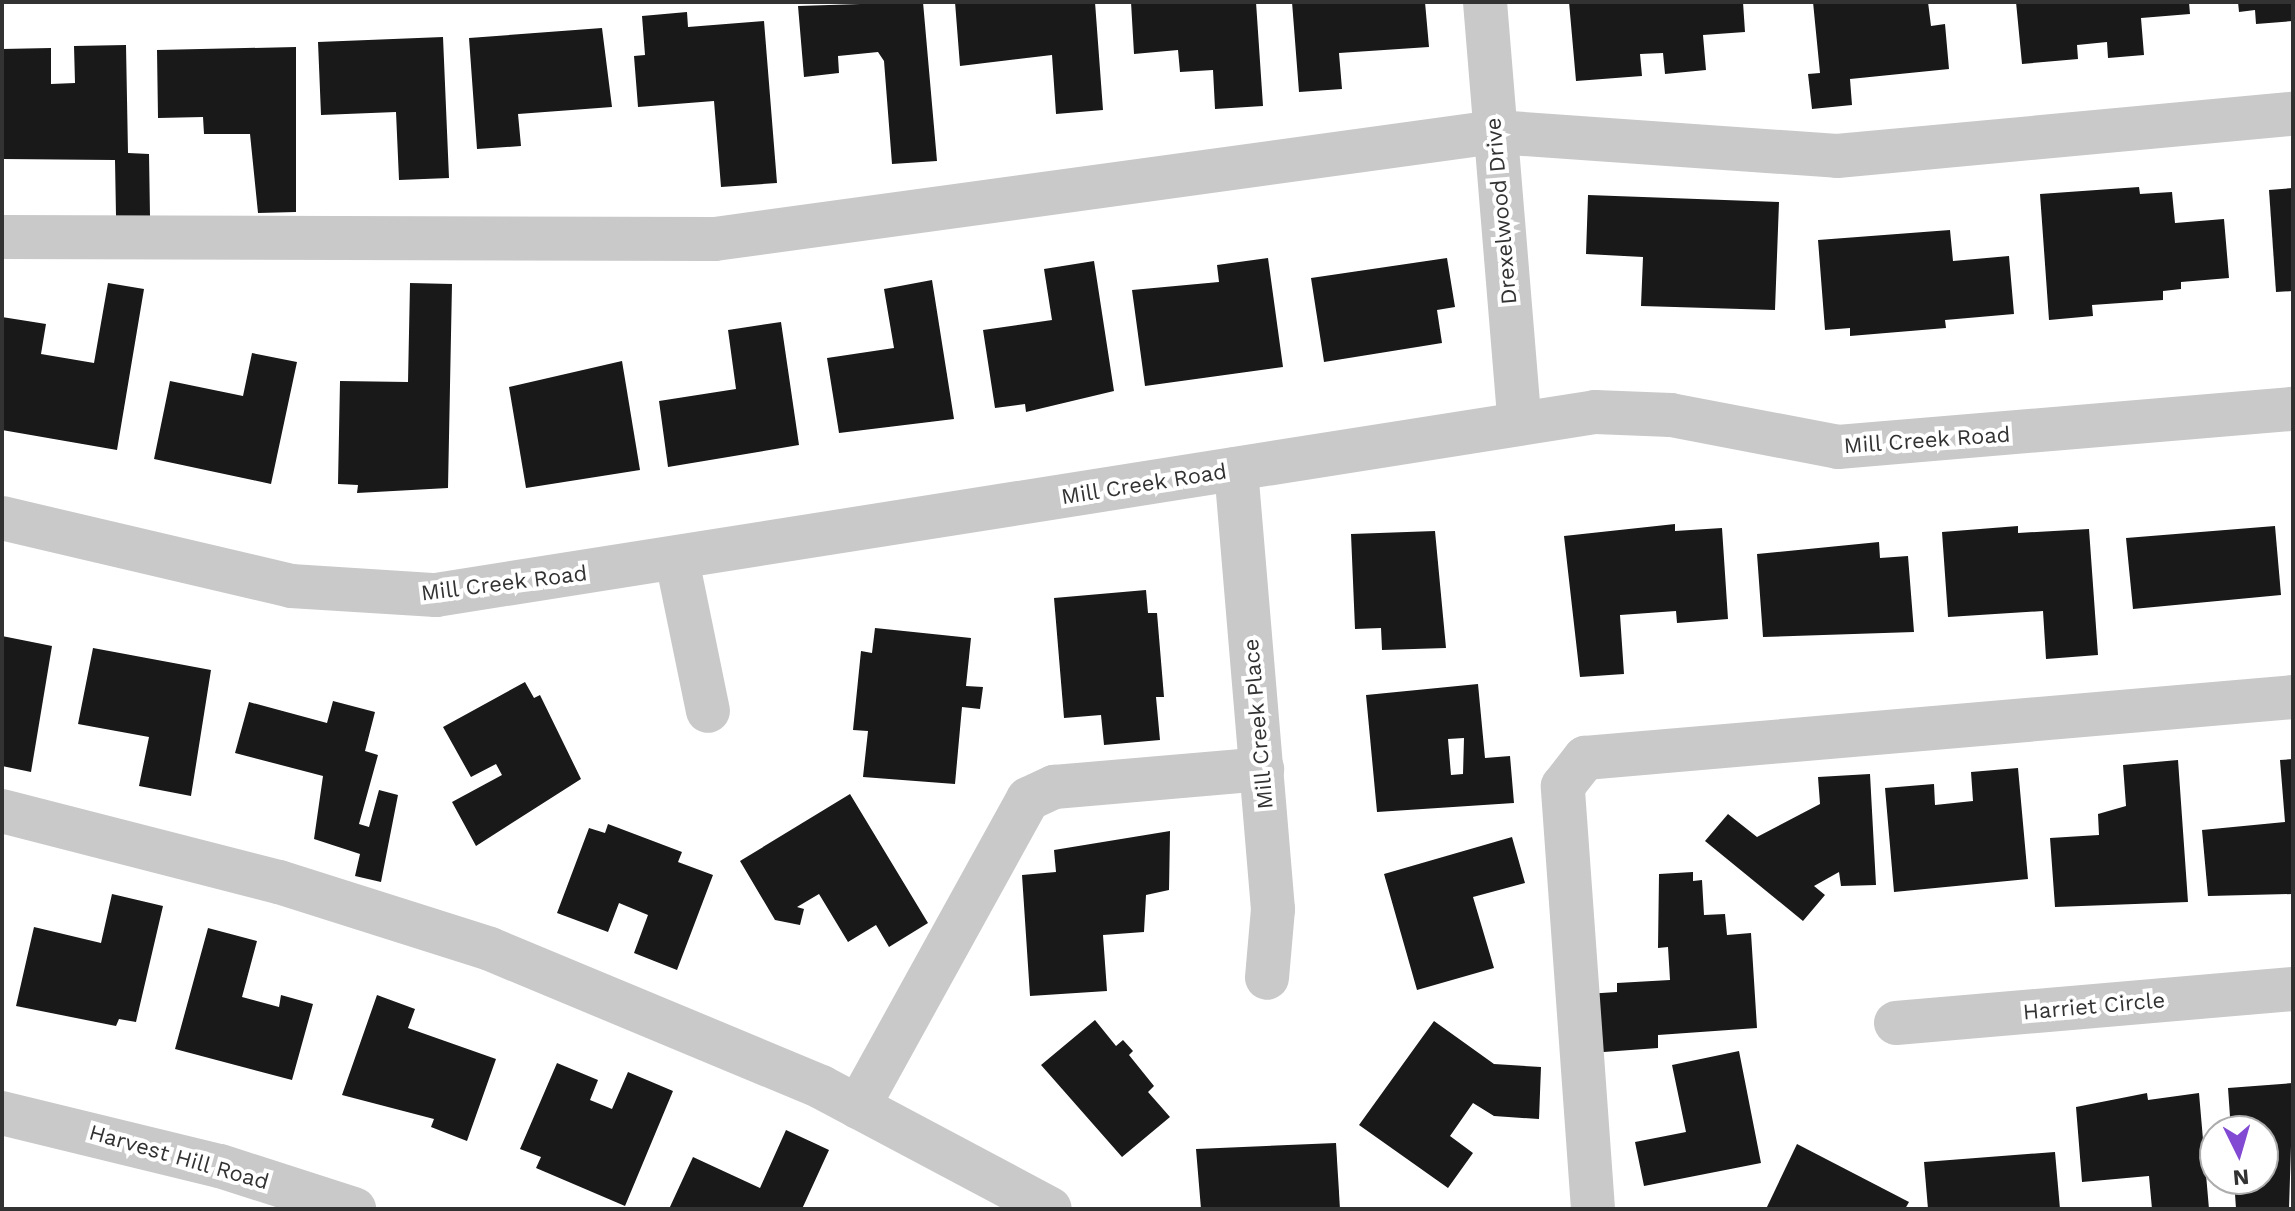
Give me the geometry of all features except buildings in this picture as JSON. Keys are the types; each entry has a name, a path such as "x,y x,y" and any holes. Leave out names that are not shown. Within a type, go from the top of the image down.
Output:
{"street":[{"name":"Drexelwood Drive","path":"1485,2 1519,420"},
{"path":"2,237 715,239 1495,132 1837,156 2293,114"},
{"name":"Mill Creek Road","path":"2,518 291,586 365,596 436,595 677,560 1519,420 1671,415 1838,447 2293,409"},
{"name":"Mill Creek Place","path":"1236,469 1273,909 1267,978"},
{"path":"677,560 708,711"},
{"path":"1593,1209 1563,786 1585,758 2293,697"},
{"path":"858,1107 1028,799 1054,787 1262,769"},
{"path":"2,811 279,882 490,949 858,1107 1050,1209"},
{"name":"Harriet Circle","path":"1896,1023 2293,989"},
{"name":"Harvest Hill Road","path":"2,1113 205,1162 354,1209"}]}
